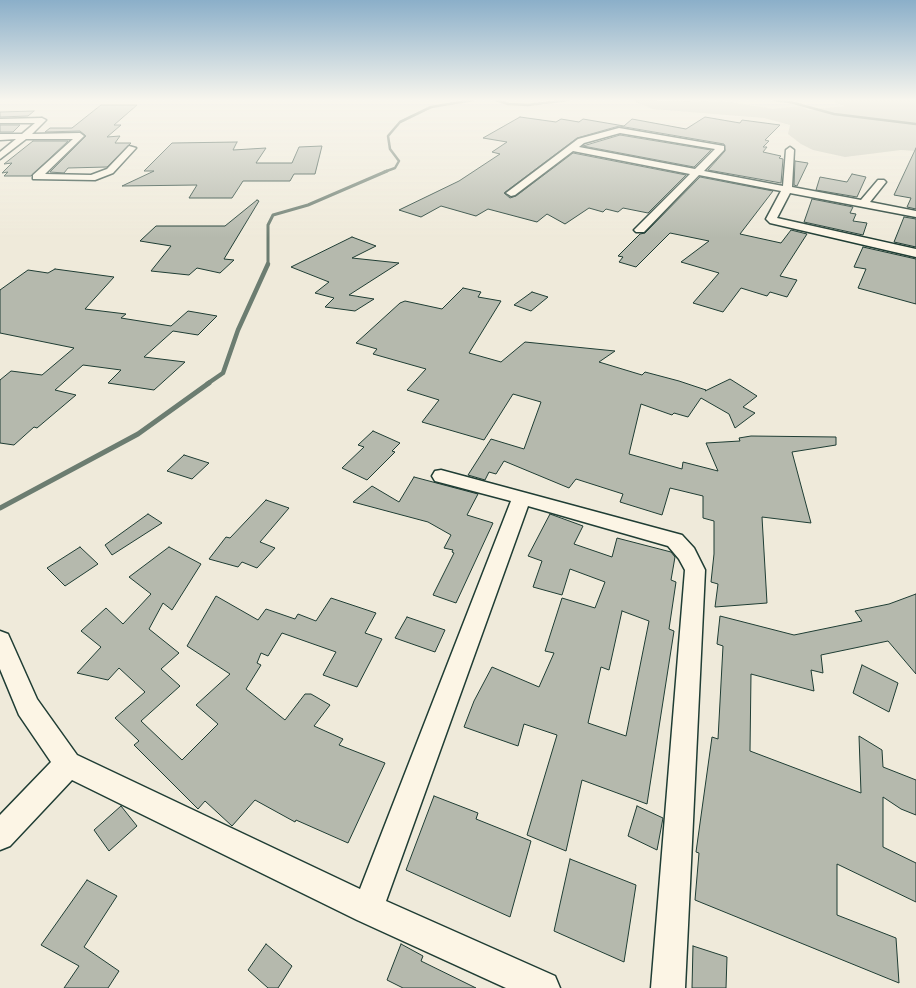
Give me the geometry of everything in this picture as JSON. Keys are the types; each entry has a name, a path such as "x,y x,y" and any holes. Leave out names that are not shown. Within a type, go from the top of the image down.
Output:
{"street":[{"path":"0,156 12,146"},
{"path":"70,146 36,178 92,178 102,175 110,172 132,148"},
{"path":"511,193 574,146"},
{"path":"640,230 721,148 710,146"},
{"path":"571,148 916,214"},
{"path":"790,150 790,176 787,189 771,219 916,253"},
{"path":"863,204 880,182"},
{"path":"441,476 674,540 687,554 695,570 668,988"},
{"path":"368,909 522,497"},
{"path":"0,641 28,706 68,764 368,909 543,988"},
{"path":"0,836 68,764"}],"shaded area":[{"path":"805,146 916,146 916,151 901,150 845,157 813,150"}],"building":[{"path":"27,146 63,146 31,176 4,176 8,172 2,173 12,163 4,164"},
{"path":"76,146 128,146 107,167 68,168 64,173 50,172"},
{"path":"169,146 235,146 233,150 266,148 256,163 292,163 299,147 322,146 315,174 294,174 290,181 243,181 232,198 189,198 197,185 122,186 154,171 144,171"},
{"path":"501,146 566,146 504,193 510,198 516,196 573,153 686,175 648,213 623,208 618,212 606,209 603,212 589,208 565,224 547,214 537,222 488,209 476,216 441,206 421,217 399,210 459,181 500,154 492,152"},
{"path":"584,146 687,146 711,150 694,167"},
{"path":"724,146 767,147 763,152 781,156 779,158 783,159 781,183 708,170 725,151"},
{"path":"916,148 916,209 907,207 911,198 894,195"},
{"path":"795,161 808,163 797,186 794,185"},
{"path":"852,174 866,177 857,197 816,190 820,177 847,182"},
{"path":"700,177 773,191 740,234 781,243 791,230 807,234 780,276 797,280 787,297 770,292 767,296 741,288 723,312 693,303 719,273 681,262 709,241 670,233 636,267 619,262 623,257 618,256 640,234 645,233"},
{"path":"812,199 853,207 850,213 856,214 853,221 867,223 863,235 804,222"},
{"path":"257,200 259,201 224,259 234,260 220,273 197,268 189,275 151,271 171,246 140,241 156,226 225,226"},
{"path":"904,217 916,219 916,247 894,242"},
{"path":"352,237 376,246 352,258 399,263 349,295 374,299 355,311 325,307 334,298 315,293 329,282 291,267"},
{"path":"863,247 916,259 916,304 858,288 866,269 854,267"},
{"path":"55,269 114,277 85,309 126,314 121,318 171,326 188,311 217,316 198,335 173,331 144,357 185,362 154,390 108,383 121,370 83,365 55,390 76,395 14,445 0,443 0,380 11,371 42,375 74,348 0,333 0,290 28,270 48,273"},
{"path":"463,288 481,292 478,297 501,301 469,353 501,362 525,342 615,351 599,362 642,375 645,372 679,381 705,391 730,379 757,396 743,407 755,413 735,428 729,414 701,398 688,417 674,413 672,415 641,404 629,454 682,469 683,462 718,471 706,443 740,441 739,438 751,436 836,437 836,445 792,452 811,523 762,517 767,603 715,607 718,584 711,582 714,554 714,521 703,518 703,496 670,488 662,515 620,502 623,494 576,479 569,488 504,461 496,474 489,472 485,480 468,475 491,439 524,449 541,402 513,394 484,440 422,422 439,400 407,390 426,369 373,354 377,349 356,343 400,303 405,301 442,309"},
{"path":"532,292 548,297 531,311 514,305"},
{"path":"373,431 400,443 392,451 395,452 367,480 342,468 364,447 358,445"},
{"path":"184,455 209,463 192,479 167,471"},
{"path":"414,477 478,494 467,515 493,523 456,603 433,595 454,553 452,552 453,550 444,548 451,535 428,522 353,502 372,486 399,502"},
{"path":"266,500 289,508 260,542 275,548 257,568 242,562 238,567 209,559 226,537 230,538"},
{"path":"148,514 162,523 112,555 105,545"},
{"path":"550,514 583,526 574,544 612,557 617,538 671,552 675,557 671,580 676,582 669,629 674,631 647,804 582,780 566,851 527,835 557,735 524,724 518,746 464,727 474,701 492,667 539,687 554,653 545,651 562,598 595,608 605,582 570,569 562,595 533,587 542,561 528,556","holes":["622,611 649,621 626,736 588,723 601,667 609,670"]},
{"path":"80,547 98,564 65,586 47,568"},
{"path":"169,547 201,564 172,610 163,603 149,629 179,653 161,669 180,686 141,721 182,760 218,724 196,705 230,674 187,646 216,596 258,620 266,609 295,619 298,614 316,621 331,598 376,613 365,633 382,639 357,687 323,675 336,652 282,633 268,656 261,653 257,663 261,665 246,689 285,720 305,694 311,694 330,705 314,726 343,739 339,745 385,763 348,843 296,820 295,822 255,800 232,826 205,801 198,809 134,745 139,741 115,718 145,692 119,668 108,680 77,673 101,647 81,631 106,608 123,624 151,594 129,577"},
{"path":"916,594 916,674 888,641 821,655 823,673 811,670 814,691 751,674 750,751 861,793 859,736 882,750 883,767 916,780 916,815 901,809 883,797 883,847 916,863 916,902 837,864 837,915 896,938 899,983 695,900 699,853 696,852 712,737 718,739 723,646 717,644 720,616 794,635 862,621 855,611 889,604"},
{"path":"407,617 445,630 435,652 395,638"},
{"path":"862,665 898,683 889,712 853,693"},
{"path":"434,796 478,813 476,819 531,841 510,917 406,870"},
{"path":"121,806 137,826 109,851 94,830"},
{"path":"637,806 663,818 657,850 628,836"},
{"path":"570,859 636,885 624,962 554,931"},
{"path":"87,880 117,896 84,947 119,971 108,988 64,988 79,966 41,945"},
{"path":"266,944 292,966 278,988 268,988 248,970"},
{"path":"401,944 423,956 421,961 476,988 403,988 387,980"},
{"path":"693,946 727,957 726,988 692,988"}],"waterway":[{"path":"384,172 395,168 399,161 390,146"},
{"path":"268,264 268,225 273,215 308,205 387,171"},
{"path":"207,384 223,373 238,330 268,264"},
{"path":"0,508 138,434 209,383"}]}
